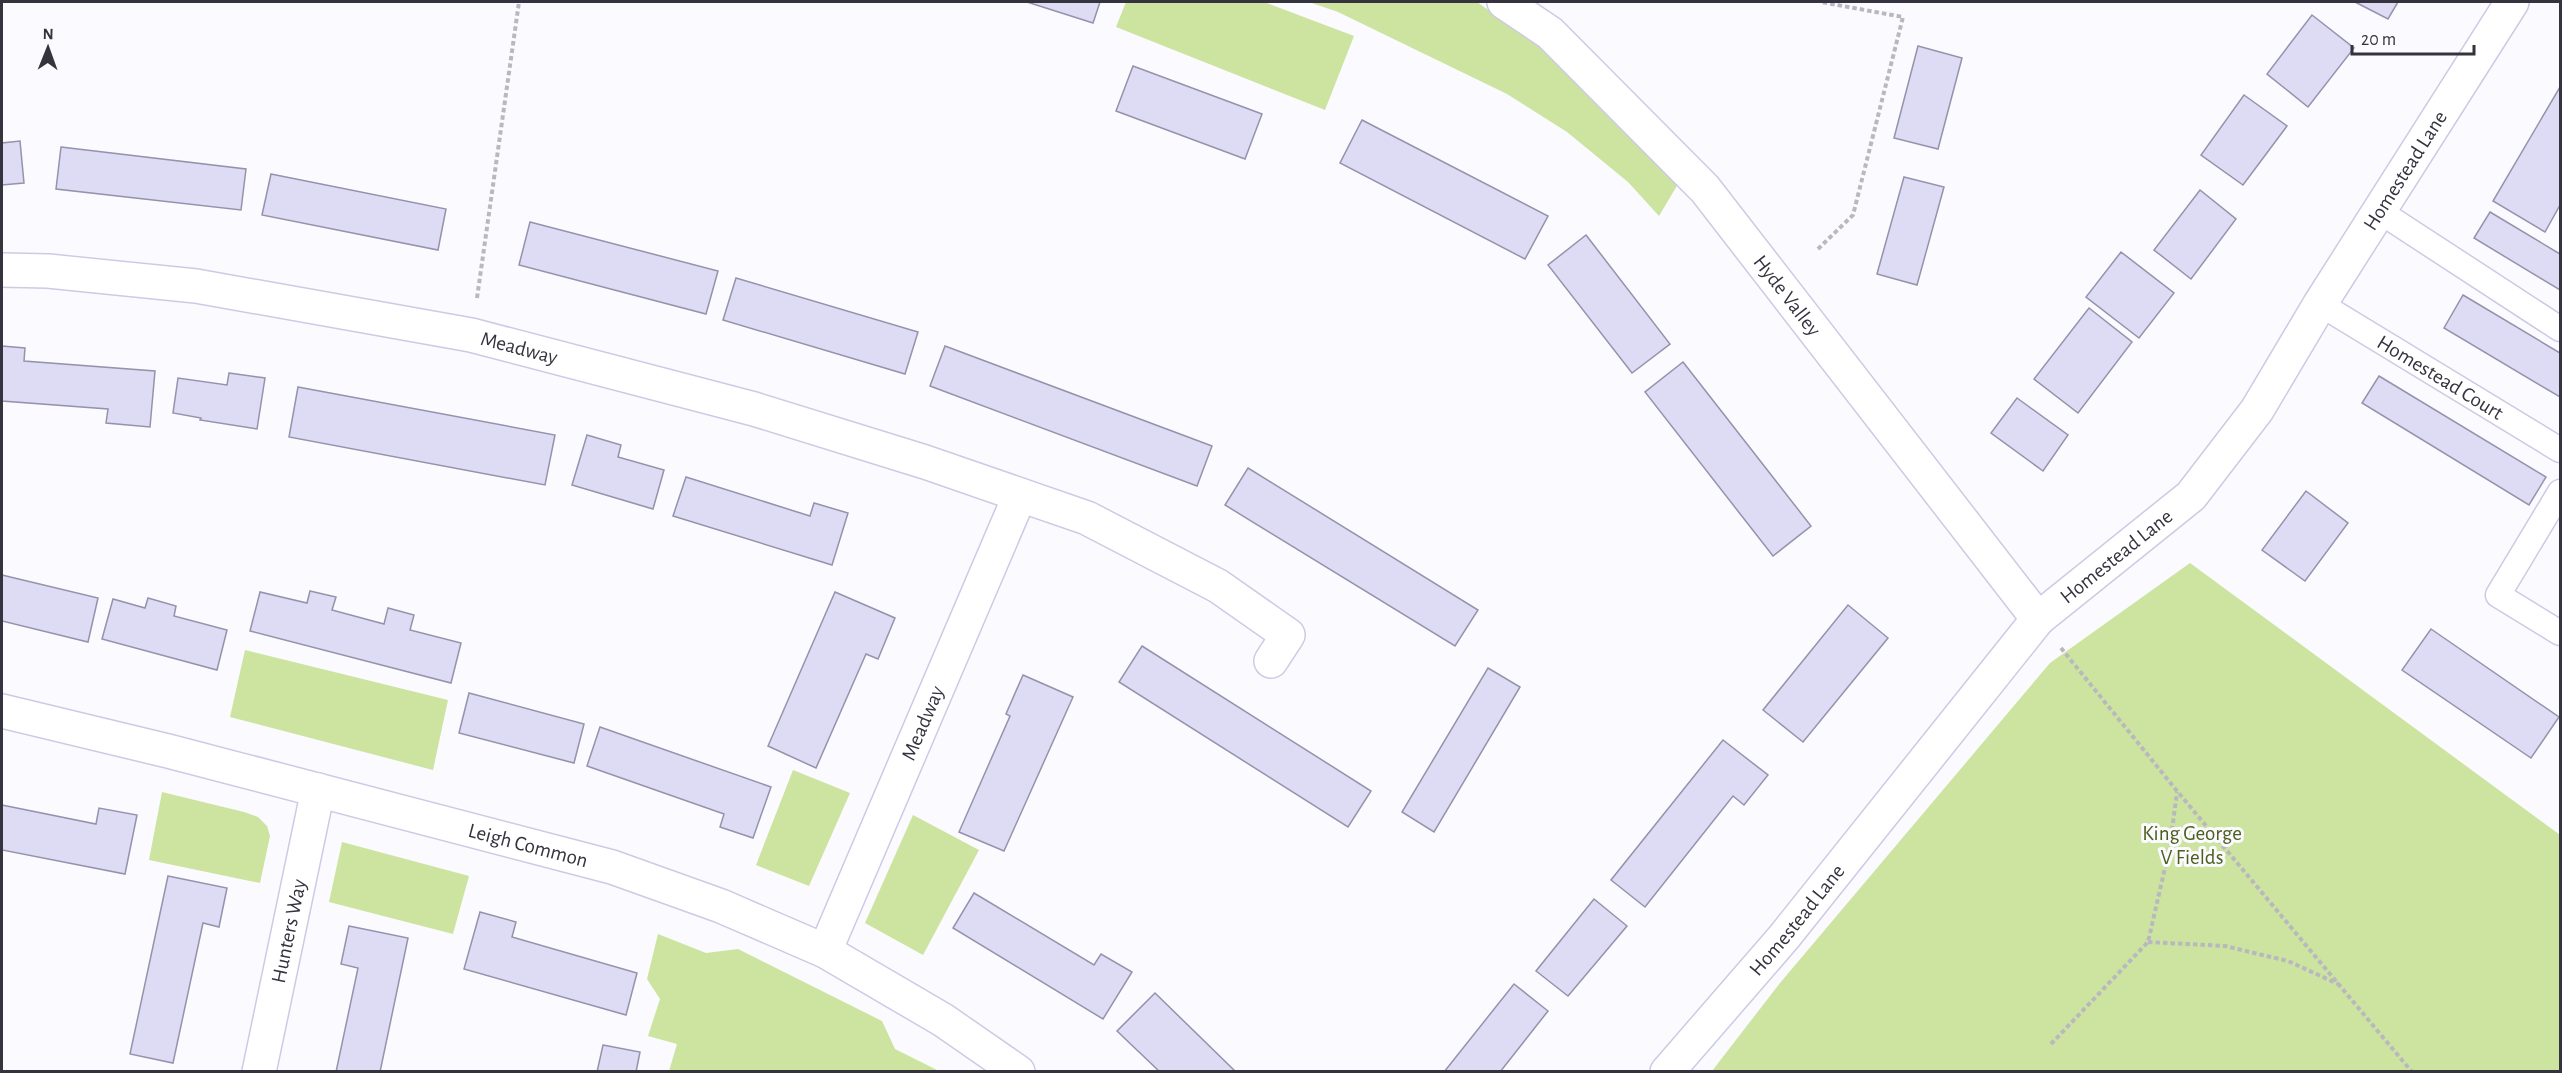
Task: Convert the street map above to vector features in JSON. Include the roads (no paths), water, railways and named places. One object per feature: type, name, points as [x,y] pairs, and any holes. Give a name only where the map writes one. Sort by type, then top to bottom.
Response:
[{"type":"street","name":"Hyde Valley","points":[[1504,2],[1550,33],[1705,189],[2038,619]]},
{"type":"street","name":"Homestead Lane","points":[[1667,1071],[1784,937],[2038,619],[2190,496],[2257,410],[2320,304],[2512,2]]},
{"type":"street","name":"Meadway","points":[[2,270],[48,271],[196,286],[471,335],[754,409],[925,462],[1087,518],[1218,586],[1288,635],[1271,661]]},
{"type":"street","name":"Meadway","points":[[825,951],[1020,495]]},
{"type":"street","name":"Leigh Common","points":[[2,711],[612,867],[721,906],[825,951],[943,1020],[1018,1071]]},
{"type":"street","name":"Hunters Way","points":[[259,1071],[318,790]]},
{"type":"lane","points":[[2379,211],[2560,329]]},
{"type":"lane","name":"Homestead Court","points":[[2320,304],[2560,450]]},
{"type":"lane","points":[[2560,492],[2498,595],[2560,633]]},
{"type":"park label","name":"King George V Fields","points":[[2192,845]]}]
